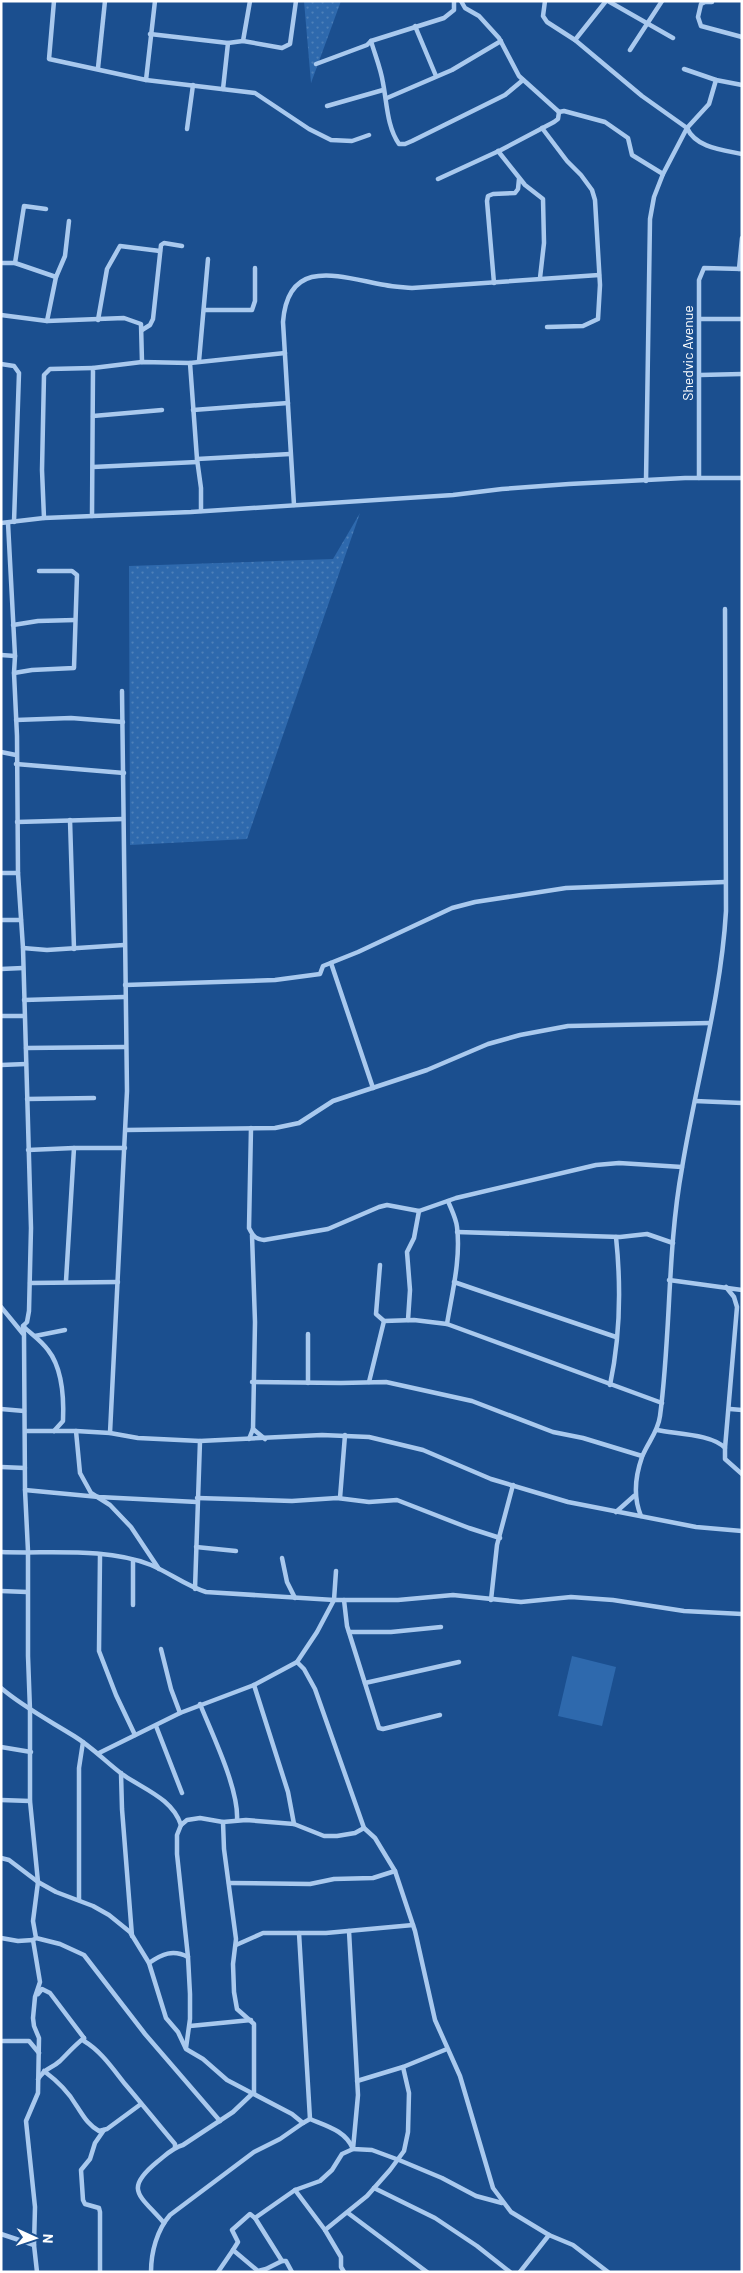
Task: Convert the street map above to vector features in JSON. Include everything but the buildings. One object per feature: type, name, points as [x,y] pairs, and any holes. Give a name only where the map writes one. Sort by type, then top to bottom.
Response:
[{"type":"street","points":[[54,1],[49,59],[98,68],[146,80],[255,93],[316,134],[331,140],[352,141],[369,135]]},
{"type":"street","points":[[98,68],[105,1]]},
{"type":"street","points":[[146,80],[155,1]]},
{"type":"street","points":[[243,41],[250,1]]},
{"type":"street","points":[[150,34],[228,43],[243,41],[282,48],[288,47],[296,1]]},
{"type":"street","points":[[316,64],[367,45],[371,41],[450,15],[454,10],[454,1]]},
{"type":"street","points":[[460,1],[465,8],[480,16],[501,41],[514,69],[523,80],[560,112],[564,111],[605,122],[628,138],[632,156],[663,174]]},
{"type":"street","points":[[544,1],[543,16],[547,22],[575,40],[642,96],[687,128],[690,135],[710,148],[741,153]]},
{"type":"street","points":[[575,40],[607,1],[673,38]]},
{"type":"street","points":[[630,50],[662,1]]},
{"type":"street","points":[[712,2],[701,4],[698,17],[701,26],[742,37]]},
{"type":"street","points":[[415,26],[436,76]]},
{"type":"street","points":[[371,41],[386,98],[389,120],[394,137],[399,144],[405,144],[505,95],[523,80]]},
{"type":"street","points":[[386,98],[469,60],[501,41]]},
{"type":"street","points":[[223,89],[228,43]]},
{"type":"street","points":[[684,69],[716,80],[742,84]]},
{"type":"street","points":[[646,481],[650,219],[654,197],[663,174],[687,128],[706,110],[716,80]]},
{"type":"street","points":[[187,129],[193,85]]},
{"type":"street","points":[[327,106],[384,90]]},
{"type":"street","points":[[438,179],[542,128],[558,119],[560,112]]},
{"type":"street","points":[[542,128],[592,190],[598,212],[598,319],[583,326],[547,327]]},
{"type":"street","points":[[498,151],[519,179],[543,199],[544,243],[540,278]]},
{"type":"street","points":[[494,283],[488,196],[516,193],[519,179]]},
{"type":"street","points":[[15,263],[24,206],[46,209]]},
{"type":"street","points":[[47,321],[56,277],[65,256],[69,221]]},
{"type":"street","points":[[741,269],[742,238]]},
{"type":"street","points":[[142,330],[150,325],[153,319],[161,245],[164,243],[182,246]]},
{"type":"street","points":[[98,320],[107,270],[120,246],[160,251]]},
{"type":"street","points":[[199,361],[208,259]]},
{"type":"street","points":[[1,263],[15,263],[56,277]]},
{"type":"street","name":"Shedvic Avenue","points":[[699,478],[699,280],[704,268],[723,267],[741,269]]},
{"type":"street","points":[[204,310],[252,310],[255,301],[256,268]]},
{"type":"street","points":[[294,505],[283,322],[284,306],[290,292],[306,278],[337,275],[386,286],[412,288],[599,275]]},
{"type":"street","points":[[1,315],[47,321],[124,318],[136,320],[141,324],[142,330],[142,362]]},
{"type":"street","points":[[700,319],[742,319]]},
{"type":"street","points":[[44,518],[42,470],[44,375],[50,369],[93,368],[142,362],[190,363],[285,353]]},
{"type":"street","points":[[190,363],[197,461],[201,488],[201,511]]},
{"type":"street","points":[[1,364],[14,366],[19,372],[14,522]]},
{"type":"street","points":[[92,516],[93,368]]},
{"type":"street","points":[[700,375],[742,374]]},
{"type":"street","points":[[193,410],[288,403]]},
{"type":"street","points":[[93,416],[162,410]]},
{"type":"street","points":[[93,467],[290,454]]},
{"type":"street","points":[[1,523],[44,518],[201,511],[454,495],[542,486],[699,478],[742,478]]},
{"type":"street","points":[[8,523],[12,625],[16,656],[14,673],[18,873],[23,948],[31,1228],[29,1311],[27,1322],[23,1326],[31,1752],[30,1801],[38,1882],[33,1921],[34,1939],[42,1989],[50,1993],[60,2004],[84,2038],[84,2041],[91,2045],[106,2061],[175,2144],[175,2147]]},
{"type":"street","points":[[14,673],[74,668],[77,575],[72,571],[39,572]]},
{"type":"street","points":[[641,1516],[634,1496],[642,1456],[657,1430],[662,1403],[673,1243],[682,1167],[723,955],[727,662],[725,609]]},
{"type":"street","points":[[12,625],[38,621],[75,620]]},
{"type":"street","points":[[1,655],[16,656]]},
{"type":"street","points":[[110,1433],[126,1130],[122,691]]},
{"type":"street","points":[[16,720],[71,718],[122,722]]},
{"type":"street","points":[[1,752],[16,755]]},
{"type":"street","points":[[16,764],[124,773]]},
{"type":"street","points":[[17,822],[123,819]]},
{"type":"street","points":[[70,820],[74,949]]},
{"type":"street","points":[[1,873],[18,873]]},
{"type":"street","points":[[125,985],[275,980],[320,974],[323,966],[358,952],[452,908],[475,902],[566,888],[725,882]]},
{"type":"street","points":[[1,920],[21,920]]},
{"type":"street","points":[[23,948],[74,949],[124,945]]},
{"type":"street","points":[[331,963],[373,1088]]},
{"type":"street","points":[[1,968],[23,968]]},
{"type":"street","points":[[24,1000],[124,996]]},
{"type":"street","points":[[1,1016],[24,1016]]},
{"type":"street","points":[[126,1130],[274,1128],[299,1122],[333,1102],[428,1070],[488,1044],[542,1030],[568,1026],[710,1024]]},
{"type":"street","points":[[26,1048],[125,1047]]},
{"type":"street","points":[[1,1065],[26,1064]]},
{"type":"street","points":[[27,1099],[94,1098]]},
{"type":"street","points":[[695,1101],[742,1103]]},
{"type":"street","points":[[248,1439],[253,1429],[254,1322],[252,1235],[249,1228],[251,1128]]},
{"type":"street","points":[[66,1281],[74,1148]]},
{"type":"street","points":[[28,1150],[125,1148]]},
{"type":"street","points":[[252,1235],[257,1239],[264,1240],[328,1229],[344,1221],[387,1206],[419,1211],[448,1201],[596,1165],[619,1163],[682,1167]]},
{"type":"street","points":[[447,1324],[454,1282],[457,1232],[457,1226],[448,1201]]},
{"type":"street","points":[[408,1320],[410,1290],[407,1252],[414,1238],[419,1211]]},
{"type":"street","points":[[457,1232],[616,1237],[647,1234],[673,1243]]},
{"type":"street","points":[[610,1385],[616,1337],[619,1281],[616,1237]]},
{"type":"street","points":[[380,1265],[376,1314],[384,1321],[408,1320],[447,1324],[662,1403]]},
{"type":"street","points":[[670,1280],[742,1290]]},
{"type":"street","points":[[30,1283],[66,1281],[118,1282]]},
{"type":"street","points":[[454,1282],[616,1337]]},
{"type":"street","points":[[726,1288],[734,1296],[737,1307],[725,1459],[742,1474]]},
{"type":"street","points":[[737,1307],[742,1301]]},
{"type":"street","points":[[1,1307],[24,1335]]},
{"type":"street","points":[[368,1382],[384,1321]]},
{"type":"street","points":[[23,1326],[49,1351],[57,1364],[61,1383],[63,1421],[54,1431]]},
{"type":"street","points":[[33,1336],[65,1330]]},
{"type":"street","points":[[308,1334],[308,1383]]},
{"type":"street","points":[[252,1382],[386,1382],[455,1397],[553,1432],[582,1438],[642,1456]]},
{"type":"street","points":[[1,1409],[24,1411]]},
{"type":"street","points":[[730,1409],[742,1410]]},
{"type":"street","points":[[253,1429],[265,1439]]},
{"type":"street","points":[[657,1430],[710,1439],[725,1448]]},
{"type":"street","points":[[26,1431],[76,1431],[110,1433],[138,1438],[200,1441],[345,1435],[370,1437],[410,1446],[491,1479],[560,1499],[616,1512],[696,1526],[742,1531]]},
{"type":"street","points":[[76,1431],[80,1473],[90,1493],[99,1497],[131,1527],[160,1570]]},
{"type":"street","points":[[340,1498],[345,1435]]},
{"type":"street","points":[[195,1589],[200,1441]]},
{"type":"street","points":[[1,1467],[25,1468]]},
{"type":"street","points":[[492,1600],[496,1552],[513,1485]]},
{"type":"street","points":[[25,1490],[99,1497],[197,1500],[292,1501],[340,1498],[369,1502],[397,1500],[500,1538]]},
{"type":"street","points":[[616,1512],[634,1496]]},
{"type":"street","points":[[196,1547],[236,1551]]},
{"type":"street","points":[[1,1552],[28,1551],[100,1555],[133,1560],[151,1566],[195,1589],[206,1592],[334,1600],[398,1600],[453,1595],[492,1600],[537,1601],[571,1597],[613,1600],[684,1611],[742,1614]]},
{"type":"street","points":[[100,1555],[99,1651],[116,1695],[135,1735]]},
{"type":"street","points":[[151,1556],[151,1566]]},
{"type":"street","points":[[282,1558],[287,1582],[295,1598]]},
{"type":"street","points":[[133,1560],[133,1605]]},
{"type":"street","points":[[99,1754],[180,1713],[254,1684],[297,1662],[317,1632],[334,1600],[336,1571]]},
{"type":"street","points":[[1,1591],[27,1592]]},
{"type":"street","points":[[344,1600],[349,1632],[379,1728],[383,1729],[440,1715]]},
{"type":"street","points":[[349,1632],[391,1632],[441,1627]]},
{"type":"street","points":[[161,1649],[171,1689],[180,1713]]},
{"type":"street","points":[[297,1662],[304,1669],[315,1689],[364,1828],[375,1838],[395,1871],[413,1925],[435,2020],[460,2076],[493,2188],[510,2212],[524,2222],[549,2235],[573,2244],[608,2272]]},
{"type":"street","points":[[365,1683],[459,1662]]},
{"type":"street","points":[[254,1684],[288,1792],[294,1824]]},
{"type":"street","points":[[1,1688],[30,1710],[82,1742],[122,1773],[175,1809],[181,1825]]},
{"type":"street","points":[[200,1704],[232,1790],[237,1809],[237,1820]]},
{"type":"street","points":[[156,1726],[182,1793]]},
{"type":"street","points":[[79,1900],[79,1768],[82,1742]]},
{"type":"street","points":[[1,1747],[31,1752]]},
{"type":"street","points":[[122,1773],[122,1810],[132,1936]]},
{"type":"street","points":[[1,1800],[30,1801]]},
{"type":"street","points":[[186,2049],[190,2026],[188,1957],[177,1854],[177,1835],[181,1825],[187,1820],[200,1818],[223,1822],[237,1820],[294,1824],[324,1836],[355,1833],[364,1828]]},
{"type":"street","points":[[164,2223],[140,2195],[138,2182],[141,2175],[175,2147],[183,2146],[220,2121],[254,2093],[255,2031],[251,2020],[242,2015],[237,2009],[233,1964],[236,1945],[224,1849],[223,1822]]},
{"type":"street","points":[[1,1858],[8,1860],[38,1882],[56,1892],[79,1900],[109,1915],[132,1936],[149,1964],[162,2009],[186,2049],[203,2059],[227,2080],[292,2114],[303,2123]]},
{"type":"street","points":[[229,1883],[310,1884],[334,1879],[374,1878],[395,1871]]},
{"type":"street","points":[[236,1945],[263,1933],[349,1931],[413,1925]]},
{"type":"street","points":[[349,1931],[358,2112],[353,2149]]},
{"type":"street","points":[[299,1933],[310,2119]]},
{"type":"street","points":[[1,1938],[18,1941],[34,1939],[60,1944],[84,1955],[145,2034],[220,2121]]},
{"type":"street","points":[[149,1964],[160,1955],[179,1952],[188,1957]]},
{"type":"street","points":[[37,2272],[34,2245],[35,2207],[26,2121],[38,2093],[39,2038],[33,2018],[35,1997],[40,1982]]},
{"type":"street","points":[[35,1997],[42,1989]]},
{"type":"street","points":[[190,2026],[251,2020]]},
{"type":"street","points":[[37,2080],[44,2071],[60,2061],[84,2038]]},
{"type":"street","points":[[1,2041],[29,2041],[39,2053]]},
{"type":"street","points":[[357,2081],[403,2067],[447,2049]]},
{"type":"street","points":[[325,2230],[348,2213],[374,2188],[399,2160],[404,2151],[408,2132],[409,2093],[403,2067]]},
{"type":"street","points":[[44,2071],[58,2082],[92,2128],[99,2131],[104,2130]]},
{"type":"street","points":[[100,2272],[100,2212],[99,2208],[85,2204],[83,2200],[81,2170],[90,2159],[95,2143],[104,2130],[141,2104]]},
{"type":"street","points":[[151,2272],[153,2252],[164,2223],[170,2215],[254,2152],[280,2139],[310,2119]]},
{"type":"street","points":[[310,2119],[340,2132],[349,2139],[353,2149]]},
{"type":"street","points":[[255,2218],[294,2190],[320,2181],[332,2170],[342,2154],[353,2149],[372,2150],[442,2178],[476,2196],[502,2203]]},
{"type":"street","points":[[374,2188],[434,2218],[477,2246],[510,2272]]},
{"type":"street","points":[[294,2190],[325,2230],[341,2257],[341,2267],[344,2272]]},
{"type":"street","points":[[348,2213],[427,2272]]},
{"type":"street","points":[[218,2272],[238,2241],[232,2230],[250,2214],[255,2218],[282,2261],[286,2261],[292,2272]]},
{"type":"street","points":[[1,2234],[34,2245]]},
{"type":"street","points":[[520,2272],[549,2235]]},
{"type":"street","points":[[232,2250],[258,2270],[266,2269],[282,2261]]},
{"type":"shaded area","points":[[304,1],[341,1],[311,83]]},
{"type":"shaded area","points":[[360,513],[247,839],[130,845],[129,566],[333,559]]},
{"type":"shaded area","points":[[572,1656],[616,1667],[602,1726],[558,1716]]}]
